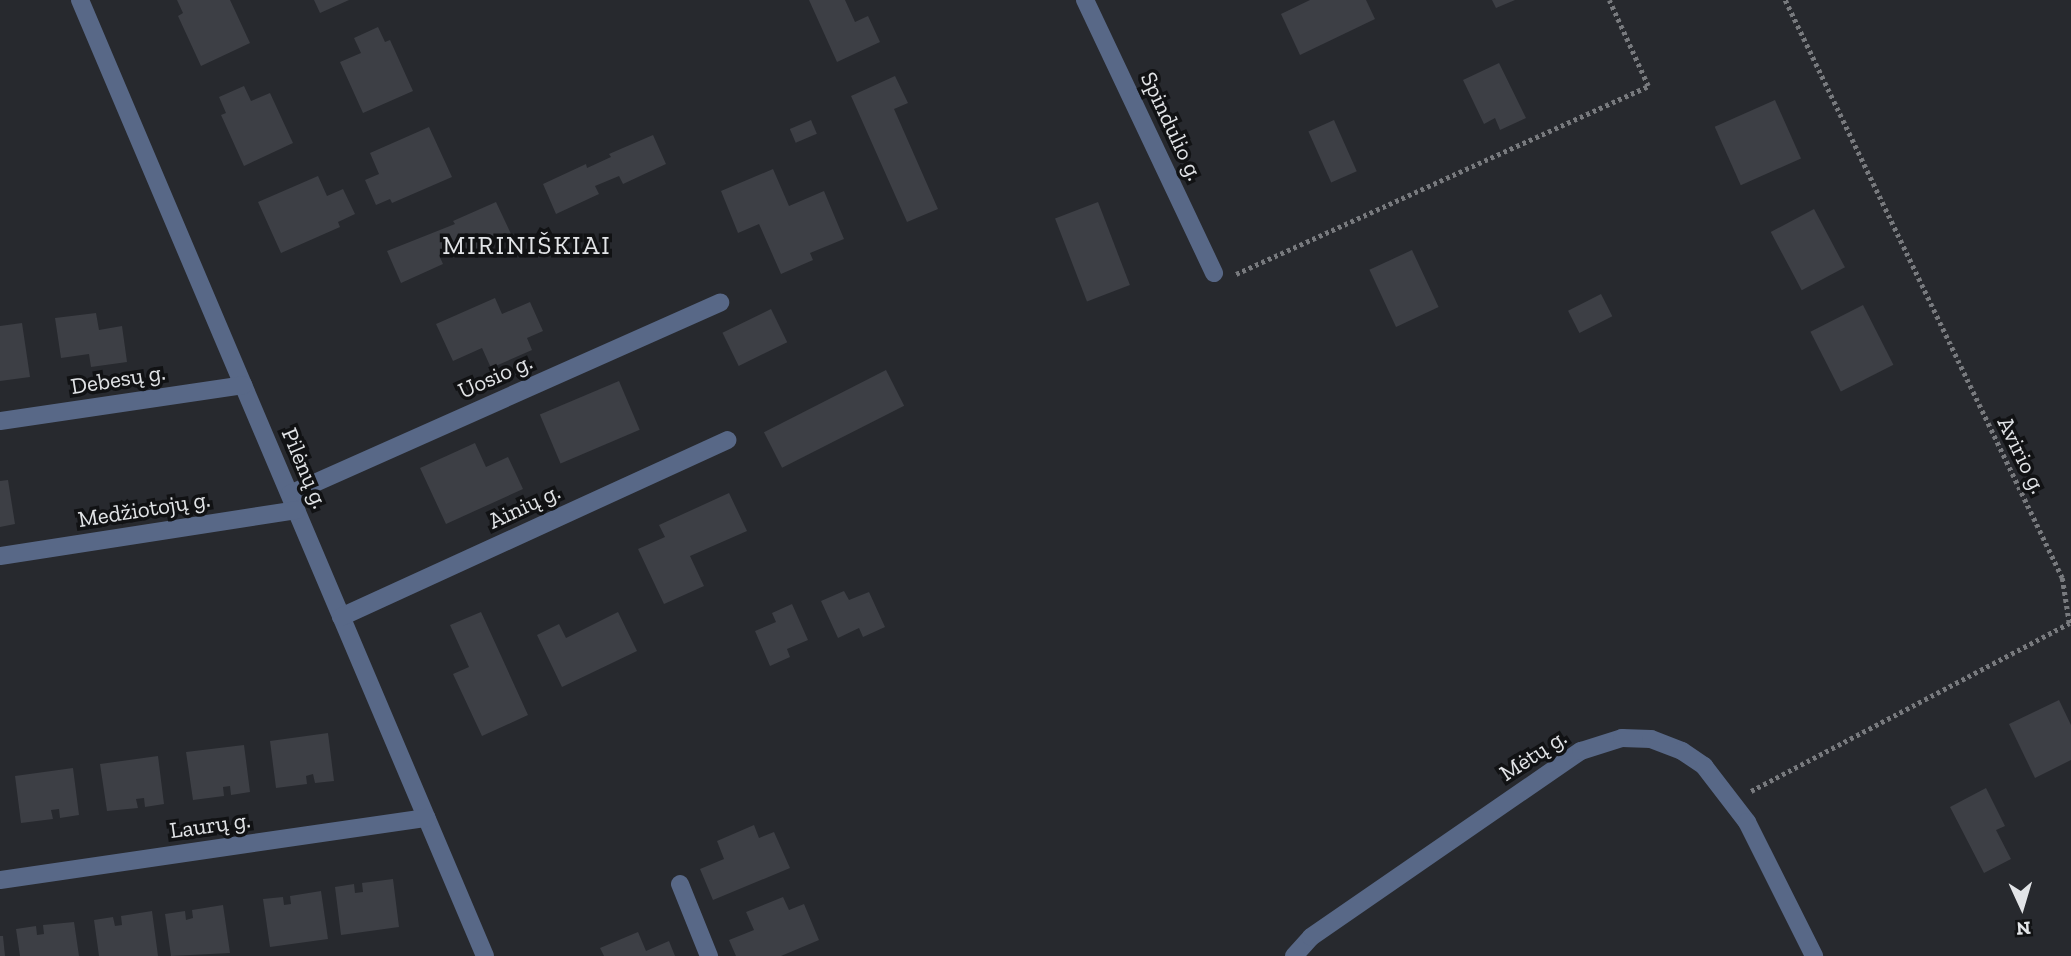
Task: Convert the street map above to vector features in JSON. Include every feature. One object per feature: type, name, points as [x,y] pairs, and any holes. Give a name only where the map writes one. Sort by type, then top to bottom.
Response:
[{"type":"street","name":"Pilėnų g.","points":[[80,0],[485,956]]},
{"type":"street","name":"Spindulio g.","points":[[1085,0],[1214,272]]},
{"type":"street","name":"Uosio g.","points":[[293,502],[720,303]]},
{"type":"street","name":"Debesų g.","points":[[0,421],[243,385]]},
{"type":"street","name":"Ainių g.","points":[[341,617],[727,440]]},
{"type":"street","name":"Medžiotojų g.","points":[[0,556],[293,502]]},
{"type":"street","name":"Mėtų g.","points":[[1294,956],[1311,937],[1581,751],[1622,738],[1651,739],[1682,751],[1704,766],[1746,822],[1814,956]]},
{"type":"street","name":"Laurų g.","points":[[0,880],[427,818]]},
{"type":"street","points":[[680,884],[709,956]]},
{"type":"path","points":[[1214,272],[1238,275],[1648,86],[1609,0]]},
{"type":"path","name":"Avirio g.","points":[[1731,802],[2069,623],[2062,579],[1785,0]]},
{"type":"building","points":[[177,0],[230,0],[250,43],[201,66],[178,16],[183,13]]},
{"type":"building","points":[[314,0],[349,0],[320,13]]},
{"type":"building","points":[[809,0],[845,0],[855,22],[868,16],[880,42],[837,62]]},
{"type":"building","points":[[1310,0],[1366,0],[1375,19],[1300,55],[1281,14]]},
{"type":"building","points":[[1492,0],[1515,0],[1496,8]]},
{"type":"building","points":[[378,27],[385,42],[390,40],[413,91],[363,113],[340,62],[361,53],[354,38]]},
{"type":"building","points":[[1499,63],[1526,118],[1500,130],[1495,118],[1484,124],[1463,80]]},
{"type":"building","points":[[895,76],[908,103],[894,109],[938,209],[907,222],[851,96]]},
{"type":"building","points":[[244,86],[251,101],[270,93],[293,143],[244,166],[221,115],[226,113],[219,97]]},
{"type":"building","points":[[1775,100],[1801,158],[1741,185],[1715,127]]},
{"type":"building","points":[[811,120],[817,134],[796,143],[790,129]]},
{"type":"building","points":[[1334,120],[1357,171],[1331,183],[1308,131]]},
{"type":"building","points":[[429,127],[452,177],[392,203],[390,199],[376,205],[365,180],[379,174],[370,153]]},
{"type":"building","points":[[653,135],[666,164],[623,184],[619,176],[595,186],[599,194],[556,214],[543,184],[586,164],[587,168],[611,157],[609,154]]},
{"type":"building","points":[[773,169],[789,206],[824,191],[844,239],[810,253],[813,260],[781,274],[759,224],[738,233],[721,191]]},
{"type":"building","points":[[318,176],[327,196],[343,189],[355,214],[338,222],[340,227],[281,253],[258,202]]},
{"type":"building","points":[[496,202],[511,234],[468,253],[463,243],[439,255],[443,264],[401,283],[387,251],[455,224],[453,221]]},
{"type":"building","points":[[1098,202],[1130,285],[1087,302],[1055,218]]},
{"type":"building","points":[[1814,209],[1845,267],[1802,290],[1771,232]]},
{"type":"building","points":[[1412,250],[1439,307],[1396,327],[1369,270]]},
{"type":"building","points":[[1601,294],[1612,316],[1579,333],[1568,311]]},
{"type":"building","points":[[495,298],[502,314],[530,302],[543,331],[527,338],[532,350],[491,368],[482,348],[453,361],[436,324]]},
{"type":"building","points":[[1863,305],[1893,365],[1841,391],[1810,332]]},
{"type":"building","points":[[771,309],[787,342],[739,366],[722,333]]},
{"type":"building","points":[[96,313],[99,330],[122,326],[127,362],[91,367],[89,354],[61,358],[55,318]]},
{"type":"building","points":[[22,323],[30,377],[0,381],[0,326]]},
{"type":"building","points":[[886,370],[904,406],[782,468],[764,432]]},
{"type":"building","points":[[619,381],[640,430],[561,463],[540,415]]},
{"type":"building","points":[[475,443],[486,467],[508,457],[523,489],[446,524],[420,468]]},
{"type":"building","points":[[8,480],[15,524],[0,527],[0,481]]},
{"type":"building","points":[[729,493],[747,531],[690,556],[704,586],[664,604],[638,549],[665,537],[659,525]]},
{"type":"building","points":[[844,591],[849,600],[869,592],[885,627],[863,637],[859,628],[838,638],[821,601]]},
{"type":"building","points":[[792,604],[808,640],[787,649],[790,657],[770,666],[755,631],[776,622],[772,613]]},
{"type":"building","points":[[481,612],[528,715],[482,736],[453,674],[469,667],[450,625]]},
{"type":"building","points":[[618,612],[637,651],[562,687],[537,635],[559,624],[566,638]]},
{"type":"building","points":[[2059,700],[2071,725],[2071,760],[2035,778],[2009,724]]},
{"type":"building","points":[[328,733],[334,781],[315,783],[313,774],[306,776],[307,784],[276,788],[270,741]]},
{"type":"building","points":[[244,745],[250,792],[231,795],[230,786],[223,787],[224,796],[193,800],[186,752]]},
{"type":"building","points":[[158,756],[164,804],[145,807],[144,798],[136,799],[138,808],[107,811],[100,764]]},
{"type":"building","points":[[73,768],[79,815],[60,818],[59,809],[51,810],[53,819],[21,823],[15,776]]},
{"type":"building","points":[[1986,788],[2005,826],[1996,830],[2011,859],[1984,873],[1950,807]]},
{"type":"building","points":[[754,825],[759,838],[774,832],[790,868],[713,900],[700,869],[724,859],[717,841]]},
{"type":"building","points":[[393,879],[399,927],[341,935],[335,887],[354,884],[355,893],[363,892],[362,883]]},
{"type":"building","points":[[321,891],[328,939],[270,947],[263,899],[283,897],[284,905],[291,904],[290,896]]},
{"type":"building","points":[[783,897],[789,910],[804,904],[819,940],[781,956],[736,956],[729,940],[754,930],[746,912]]},
{"type":"building","points":[[223,905],[230,953],[171,956],[165,914],[185,911],[186,920],[193,918],[192,910]]},
{"type":"building","points":[[152,911],[158,956],[99,956],[94,920],[113,917],[115,926],[122,925],[121,916]]},
{"type":"building","points":[[74,922],[79,956],[20,956],[16,929],[36,926],[37,935],[44,934],[43,925]]},
{"type":"building","points":[[638,932],[646,951],[669,941],[675,956],[604,956],[600,948]]},
{"type":"building","points":[[0,936],[3,936],[5,956],[0,956]]},
{"type":"district","name":"MIRINIŠKIAI","points":[[527,246]]}]
